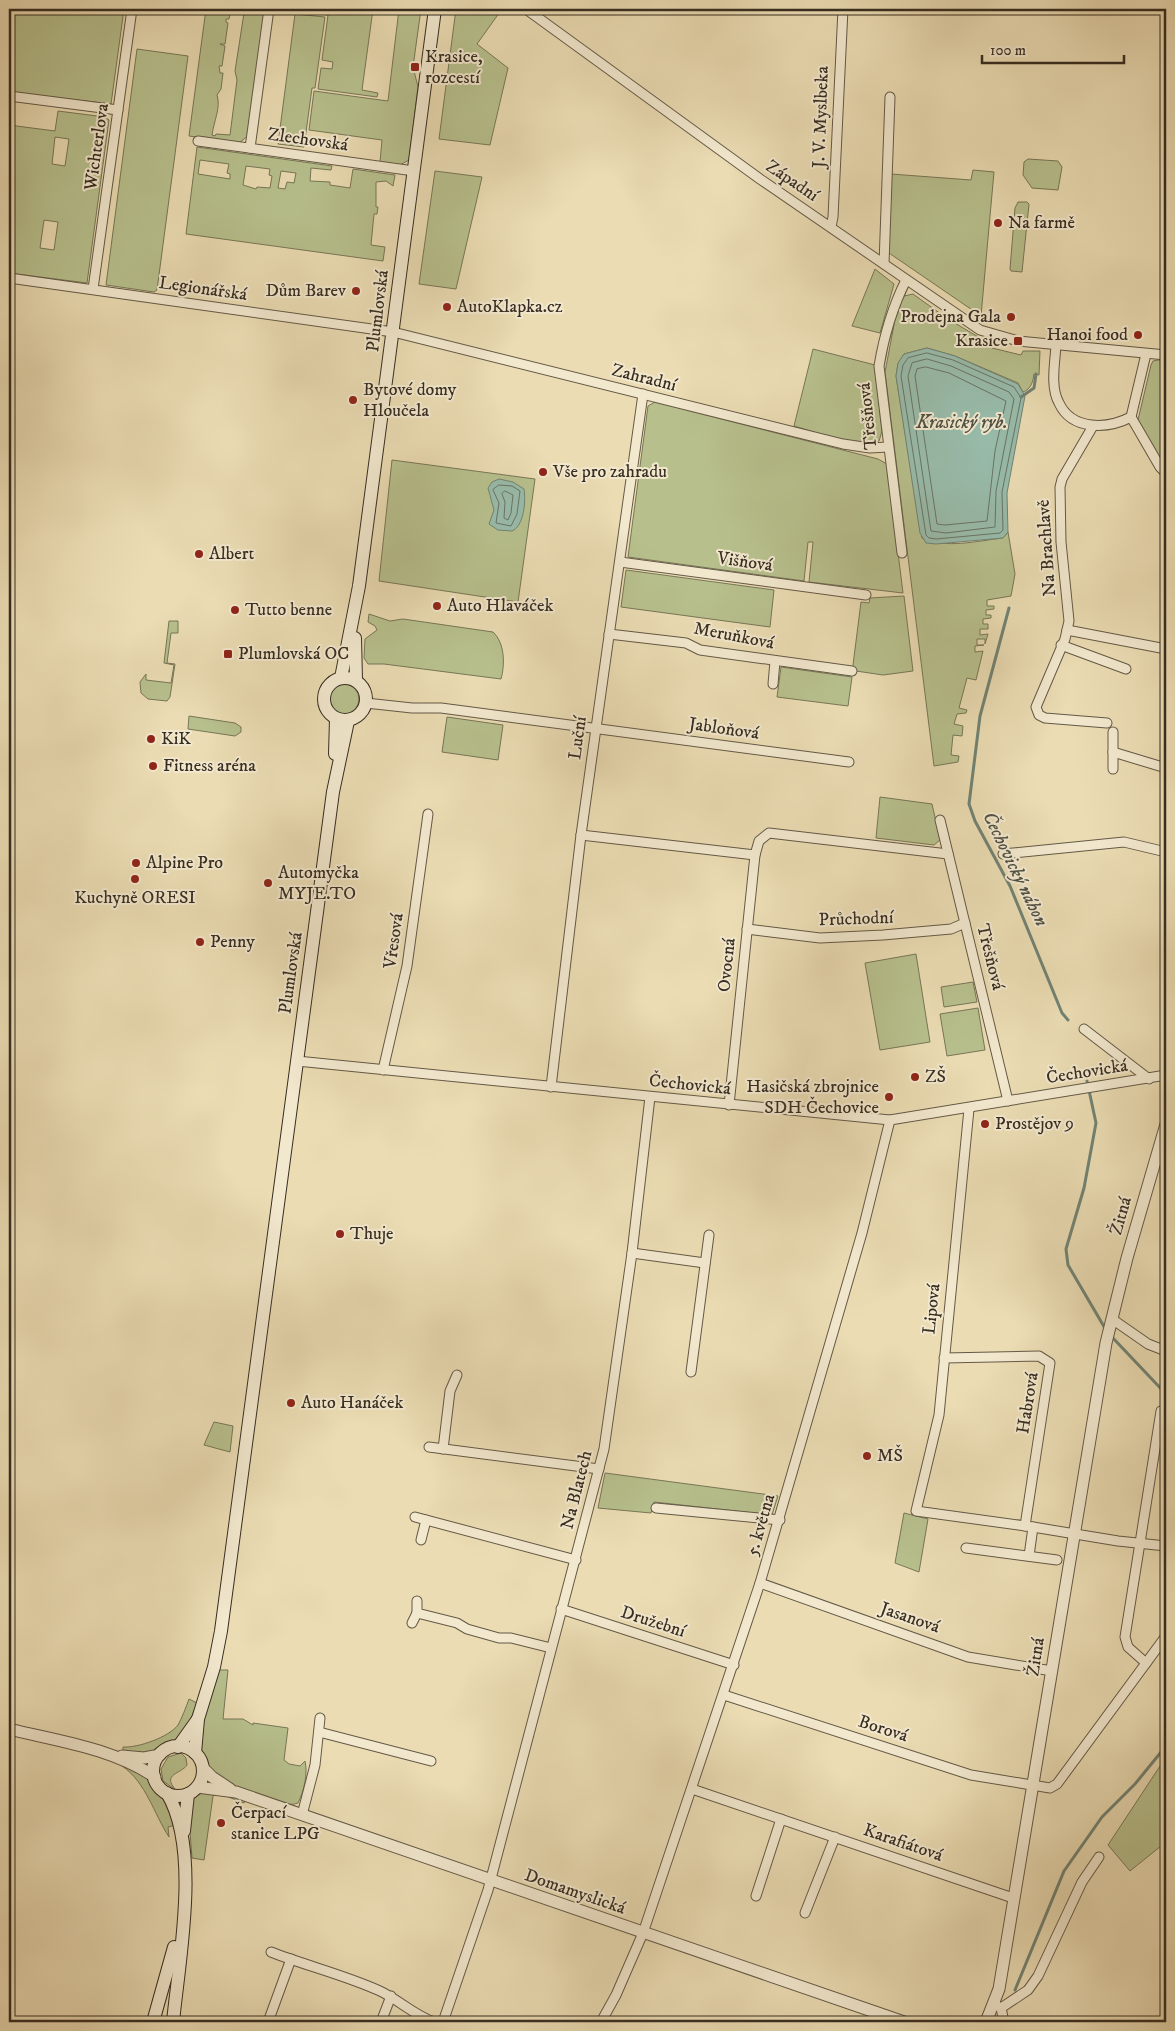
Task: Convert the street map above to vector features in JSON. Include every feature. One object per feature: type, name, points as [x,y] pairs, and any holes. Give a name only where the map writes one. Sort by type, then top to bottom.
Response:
[{"type":"main road","name":"Plumlovská","points":[[341,678],[354,617],[435,9]]},
{"type":"main road","name":"Plumlovská","points":[[354,617],[356,680],[365,690],[366,704]]},
{"type":"main road","points":[[356,680],[341,678],[329,685],[324,698],[326,709],[342,720],[360,715],[366,704]]},
{"type":"main road","name":"Plumlovská","points":[[198,1719],[214,1667],[222,1630],[342,720]]},
{"type":"main road","points":[[178,1747],[198,1719]]},
{"type":"main road","points":[[195,1753],[198,1719]]},
{"type":"main road","points":[[173,2022],[187,1879],[183,1843],[176,1809],[167,1793],[159,1786],[154,1777],[155,1765],[160,1755],[168,1749],[178,1747],[187,1748],[195,1753],[203,1768],[202,1778],[193,1790],[183,1843]]},
{"type":"main road","points":[[167,1793],[178,1796],[193,1790]]},
{"type":"main road","points":[[153,2022],[182,1923]]},
{"type":"street","name":"Wichterlova","points":[[93,289],[132,9]]},
{"type":"street","points":[[250,148],[268,9]]},
{"type":"street","name":"Západní","points":[[526,9],[760,179],[980,330],[1018,341],[1166,355]]},
{"type":"street","name":"J. V. Myslbeka","points":[[831,227],[843,9]]},
{"type":"street","points":[[9,96],[118,110]]},
{"type":"street","points":[[884,264],[890,97]]},
{"type":"street","name":"Zlechovská","points":[[198,141],[414,171]]},
{"type":"street","name":"Legionářská","points":[[9,278],[393,332]]},
{"type":"street","name":"Třešňová","points":[[902,553],[879,366],[894,302],[906,280]]},
{"type":"street","name":"Zahradní","points":[[393,332],[843,444],[870,448],[888,448]]},
{"type":"street","points":[[1056,345],[1054,370],[1058,402],[1070,416],[1093,426],[1112,425],[1131,417]]},
{"type":"street","points":[[1146,354],[1131,417],[1160,467],[1166,473]]},
{"type":"street","name":"Luční","points":[[551,1087],[581,834],[643,394]]},
{"type":"street","name":"Na Brachlavě","points":[[1093,426],[1062,479],[1060,487],[1061,542],[1069,621],[1068,630],[1036,704],[1037,713],[1045,718],[1107,723]]},
{"type":"street","name":"Višňová","points":[[620,562],[866,595]]},
{"type":"street","points":[[1068,630],[1166,649]]},
{"type":"street","name":"Meruňková","points":[[609,634],[686,643],[700,650],[852,671]]},
{"type":"street","points":[[1061,645],[1126,670]]},
{"type":"street","points":[[772,684],[775,661]]},
{"type":"street","points":[[366,704],[437,708],[596,727]]},
{"type":"street","name":"Jabloňová","points":[[596,727],[849,762]]},
{"type":"street","points":[[1113,732],[1113,769]]},
{"type":"street","points":[[1113,752],[1166,768]]},
{"type":"street","name":"Vřesová","points":[[383,1070],[407,966],[428,814]]},
{"type":"street","name":"Třešňová","points":[[940,820],[1008,1101]]},
{"type":"street","name":"Ovocná","points":[[729,1105],[755,855],[759,841],[769,833],[948,854]]},
{"type":"street","points":[[581,834],[755,855]]},
{"type":"street","points":[[1003,854],[1124,842],[1166,852]]},
{"type":"street","name":"Průchodní","points":[[747,930],[815,938],[836,938],[951,929],[965,923]]},
{"type":"street","points":[[1084,1029],[1149,1079]]},
{"type":"street","name":"Čechovická","points":[[297,1061],[890,1120],[969,1109],[1166,1075]]},
{"type":"street","name":"Na Blatech","points":[[443,2022],[490,1881],[600,1469],[632,1253],[650,1097]]},
{"type":"street","name":"Lipová","points":[[969,1109],[939,1415],[916,1511],[1029,1526]]},
{"type":"street","name":"5. května","points":[[601,2022],[616,1995],[643,1933],[734,1666],[780,1520],[862,1233],[890,1120]]},
{"type":"street","name":"Žitná","points":[[986,2022],[997,2005],[1013,1898],[1107,1339],[1126,1258],[1166,1124]]},
{"type":"street","points":[[691,1372],[709,1235]]},
{"type":"street","points":[[632,1253],[705,1263]]},
{"type":"street","points":[[1111,1322],[1148,1344],[1166,1351]]},
{"type":"street","name":"Habrová","points":[[944,1358],[1039,1356],[1050,1363],[1029,1526]]},
{"type":"street","points":[[443,1448],[450,1391],[457,1375]]},
{"type":"street","points":[[1146,1663],[1128,1647],[1125,1637],[1161,1411]]},
{"type":"street","points":[[429,1447],[600,1469]]},
{"type":"street","points":[[656,1508],[780,1520]]},
{"type":"street","points":[[415,1517],[576,1560]]},
{"type":"street","points":[[421,1540],[426,1520]]},
{"type":"street","points":[[1028,1556],[1029,1526],[1140,1544],[1166,1546]]},
{"type":"street","points":[[966,1548],[1057,1560]]},
{"type":"street","name":"Jasanová","points":[[760,1583],[968,1657],[1052,1671]]},
{"type":"street","points":[[412,1623],[417,1613],[417,1601]]},
{"type":"street","name":"Družební","points":[[562,1609],[734,1666]]},
{"type":"street","points":[[417,1613],[457,1623],[467,1629],[499,1638],[511,1638],[551,1648]]},
{"type":"street","points":[[1033,1786],[1050,1788],[1057,1784],[1166,1636]]},
{"type":"street","name":"Borová","points":[[724,1695],[971,1775],[1033,1786]]},
{"type":"street","points":[[302,1815],[312,1779],[320,1718]]},
{"type":"street","points":[[9,1729],[113,1755],[144,1758],[160,1755]]},
{"type":"street","points":[[319,1732],[431,1761]]},
{"type":"street","points":[[113,1755],[142,1768],[154,1777]]},
{"type":"street","name":"Domamyslická","points":[[203,1768],[212,1777],[236,1792],[904,2022]]},
{"type":"street","name":"Karafiátová","points":[[692,1789],[1013,1898]]},
{"type":"street","name":"Domamyslická","points":[[193,1790],[236,1792]]},
{"type":"street","points":[[756,1896],[781,1819]]},
{"type":"street","points":[[804,1913],[835,1837]]},
{"type":"street","points":[[997,2005],[1028,1990],[1038,1976],[1082,1882],[1099,1857]]},
{"type":"street","points":[[271,1952],[391,1996],[422,2018],[434,2022]]},
{"type":"street","points":[[268,2022],[291,1960]]},
{"type":"street","points":[[381,2022],[391,1996]]},
{"type":"street","name":"Žitná","points":[[997,2005],[1004,2022]]},
{"type":"green space","points":[[9,9],[124,9],[111,104],[9,92]]},
{"type":"green space","points":[[206,9],[231,9],[229,19],[226,19],[228,23],[225,44],[220,44],[225,46],[222,66],[219,66],[220,73],[223,73],[221,89],[217,95],[218,109],[212,135],[215,136],[216,134],[230,135],[237,80],[235,71],[244,13],[246,9],[267,9],[249,135],[239,143],[189,136]]},
{"type":"green space","points":[[280,9],[373,9],[362,90],[378,93],[377,97],[318,89],[321,68],[332,69],[333,62],[322,60],[328,15]]},
{"type":"green space","points":[[399,9],[421,9],[413,67],[418,87],[409,160],[400,165],[380,162],[382,140],[309,130],[314,91],[388,101]]},
{"type":"green space","points":[[456,9],[502,9],[477,44],[508,68],[490,145],[439,139]]},
{"type":"green space","points":[[295,14],[325,17],[315,88],[312,88],[304,147],[278,144]]},
{"type":"green space","points":[[137,49],[188,56],[157,290],[154,292],[106,285]]},
{"type":"green space","points":[[58,111],[105,117],[109,120],[87,283],[9,273],[9,125],[55,131]],"holes":[[[55,137],[69,139],[65,166],[52,164]],[[44,220],[58,222],[54,250],[40,248]]]},
{"type":"green space","points":[[197,147],[332,166],[331,170],[311,168],[310,181],[330,182],[330,185],[350,188],[353,169],[395,175],[393,186],[386,181],[376,182],[376,207],[378,207],[377,214],[374,214],[371,245],[385,247],[383,261],[186,234]],"holes":[[[200,160],[229,164],[227,173],[230,174],[230,179],[198,174]],[[246,166],[270,169],[269,175],[272,176],[270,188],[257,187],[256,189],[243,185]],[[281,171],[296,173],[294,183],[287,182],[285,189],[278,188]]]},
{"type":"green space","points":[[1028,159],[1058,161],[1062,167],[1058,190],[1032,188],[1023,175],[1024,162]]},
{"type":"green space","points":[[973,170],[994,172],[981,316],[889,253],[887,224],[891,174],[971,180]]},
{"type":"green space","points":[[435,171],[482,177],[456,289],[419,284]]},
{"type":"green space","points":[[1018,202],[1027,202],[1029,204],[1022,272],[1011,271],[1010,269],[1015,208]]},
{"type":"green space","points":[[875,269],[894,284],[880,333],[852,326]]},
{"type":"green space","points":[[913,294],[948,319],[992,345],[992,348],[1021,355],[1023,351],[1040,351],[1039,375],[1034,374],[1031,385],[1023,392],[1018,383],[955,356],[927,348],[904,354],[898,364],[896,376],[922,538],[951,544],[1003,538],[1008,532],[1015,574],[1011,596],[987,600],[987,606],[994,606],[994,609],[986,610],[986,615],[991,615],[991,618],[983,619],[983,624],[988,624],[988,629],[980,629],[980,635],[988,634],[985,644],[985,639],[977,639],[977,645],[984,645],[975,646],[975,652],[983,651],[976,680],[967,678],[959,708],[967,710],[966,713],[957,714],[954,724],[963,726],[962,736],[953,735],[951,755],[959,756],[958,762],[934,766],[885,372],[898,304],[904,296]]},
{"type":"green space","points":[[813,349],[875,365],[882,431],[879,441],[860,443],[794,426]]},
{"type":"green space","points":[[1153,361],[1166,361],[1166,468],[1160,462],[1138,420],[1151,365]]},
{"type":"green space","points":[[655,402],[878,459],[887,464],[903,593],[809,582],[813,542],[808,542],[804,581],[628,557],[648,406]]},
{"type":"green space","points":[[392,460],[535,479],[518,602],[379,581]]},
{"type":"green space","points":[[626,570],[774,590],[770,627],[621,607]]},
{"type":"green space","points":[[904,596],[913,671],[883,675],[856,671],[853,665],[861,602],[869,603],[870,598]]},
{"type":"green space","points":[[369,614],[390,621],[403,619],[493,632],[502,648],[503,667],[501,679],[384,664],[368,664],[364,658],[365,639],[377,630],[375,626],[368,622]]},
{"type":"green space","points":[[169,621],[178,621],[178,633],[171,633],[167,663],[175,664],[170,697],[167,701],[148,699],[141,693],[140,682],[146,674],[146,680],[171,683],[174,665],[164,663]]},
{"type":"green space","points":[[781,667],[852,677],[848,706],[777,697]]},
{"type":"green space","points":[[344,684],[355,688],[359,699],[355,710],[344,714],[333,710],[329,699],[333,688]]},
{"type":"green space","points":[[189,716],[235,723],[241,727],[241,732],[235,736],[188,729]]},
{"type":"green space","points":[[447,717],[503,725],[498,760],[442,752]]},
{"type":"green space","points":[[880,797],[932,804],[940,840],[934,845],[876,838]]},
{"type":"green space","points":[[916,954],[930,1042],[880,1050],[865,963]]},
{"type":"green space","points":[[973,982],[977,1002],[944,1007],[941,987]]},
{"type":"green space","points":[[978,1008],[985,1050],[947,1056],[940,1014]]},
{"type":"green space","points":[[214,1422],[233,1426],[230,1452],[204,1445]]},
{"type":"green space","points":[[605,1473],[778,1496],[772,1515],[654,1502],[651,1513],[598,1508]]},
{"type":"green space","points":[[904,1513],[928,1519],[919,1572],[895,1563]]},
{"type":"green space","points":[[219,1670],[228,1670],[223,1719],[243,1719],[253,1725],[253,1723],[288,1728],[284,1760],[289,1764],[300,1766],[305,1761],[306,1766],[305,1782],[298,1803],[288,1804],[271,1800],[223,1781],[210,1770],[203,1758],[202,1730]]},
{"type":"green space","points":[[189,1699],[197,1703],[190,1721],[176,1742],[156,1753],[123,1752],[123,1747],[137,1746],[168,1734],[178,1725]]},
{"type":"green space","points":[[181,1753],[186,1758],[187,1765],[171,1777],[172,1785],[176,1790],[163,1781],[161,1769],[168,1757]]},
{"type":"green space","points":[[1166,1757],[1166,1842],[1130,1871],[1108,1845]]},
{"type":"green space","points":[[123,1762],[151,1779],[157,1790],[167,1799],[176,1825],[168,1827],[169,1837],[143,1789],[122,1766]]},
{"type":"green space","points":[[205,1791],[217,1794],[213,1796],[204,1860],[192,1858],[189,1819],[193,1798]]},
{"type":"green space","points":[[224,1795],[245,1800],[244,1803]]},
{"type":"water","name":"Krasický ryb.","points":[[927,348],[955,356],[1018,384],[1025,396],[1007,493],[1008,532],[1003,538],[936,544],[926,543],[920,533],[896,376],[898,363],[904,354]]},
{"type":"water","points":[[499,479],[513,482],[524,489],[525,500],[522,519],[512,531],[498,530],[489,524],[494,510],[488,488],[492,482]]},
{"type":"waterway","name":"Čechovický náhon","points":[[1021,397],[1034,388],[1036,374]]},
{"type":"waterway","name":"Čechovický náhon","points":[[1009,608],[980,716],[969,804],[975,821],[1010,886],[1062,1013],[1068,1020]]},
{"type":"waterway","name":"Čechovický náhon","points":[[1087,1081],[1096,1123],[1084,1188],[1066,1249],[1068,1265],[1106,1330]]},
{"type":"waterway","name":"Čechovický náhon","points":[[1112,1337],[1166,1394]]},
{"type":"waterway","name":"Čechovický náhon","points":[[1015,1990],[1064,1871],[1102,1817],[1135,1784],[1166,1746]]},
{"type":"place","name":"Krasice, rozcestí","points":[[415,67]]},
{"type":"place","name":"Na farmě","points":[[998,223]]},
{"type":"place","name":"Dům Barev","points":[[356,291]]},
{"type":"place","name":"AutoKlapka.cz","points":[[447,307]]},
{"type":"place","name":"Prodejna Gala","points":[[1011,317]]},
{"type":"place","name":"Hanoi food","points":[[1138,335]]},
{"type":"place","name":"Krasice","points":[[1018,341]]},
{"type":"place","name":"Bytové domy Hloučela","points":[[353,400]]},
{"type":"place","name":"Vše pro zahradu","points":[[543,472]]},
{"type":"place","name":"Albert","points":[[199,554]]},
{"type":"place","name":"Auto Hlaváček","points":[[437,606]]},
{"type":"place","name":"Tutto benne","points":[[235,610]]},
{"type":"place","name":"Plumlovská OC","points":[[228,654]]},
{"type":"place","name":"KiK","points":[[151,739]]},
{"type":"place","name":"Fitness aréna","points":[[153,766]]},
{"type":"place","name":"Alpine Pro","points":[[136,863]]},
{"type":"place","name":"Kuchyně ORESI","points":[[135,879]]},
{"type":"place","name":"Automyčka MYJE.TO","points":[[268,883]]},
{"type":"place","name":"Penny","points":[[200,942]]},
{"type":"place","name":"ZŠ","points":[[915,1077]]},
{"type":"place","name":"Hasičská zbrojnice SDH Čechovice","points":[[889,1097]]},
{"type":"place","name":"Prostějov 9","points":[[985,1124]]},
{"type":"place","name":"Thuje","points":[[340,1234]]},
{"type":"place","name":"Auto Hanáček","points":[[291,1403]]},
{"type":"place","name":"MŠ","points":[[867,1456]]},
{"type":"place","name":"Čerpací stanice LPG","points":[[221,1823]]}]
